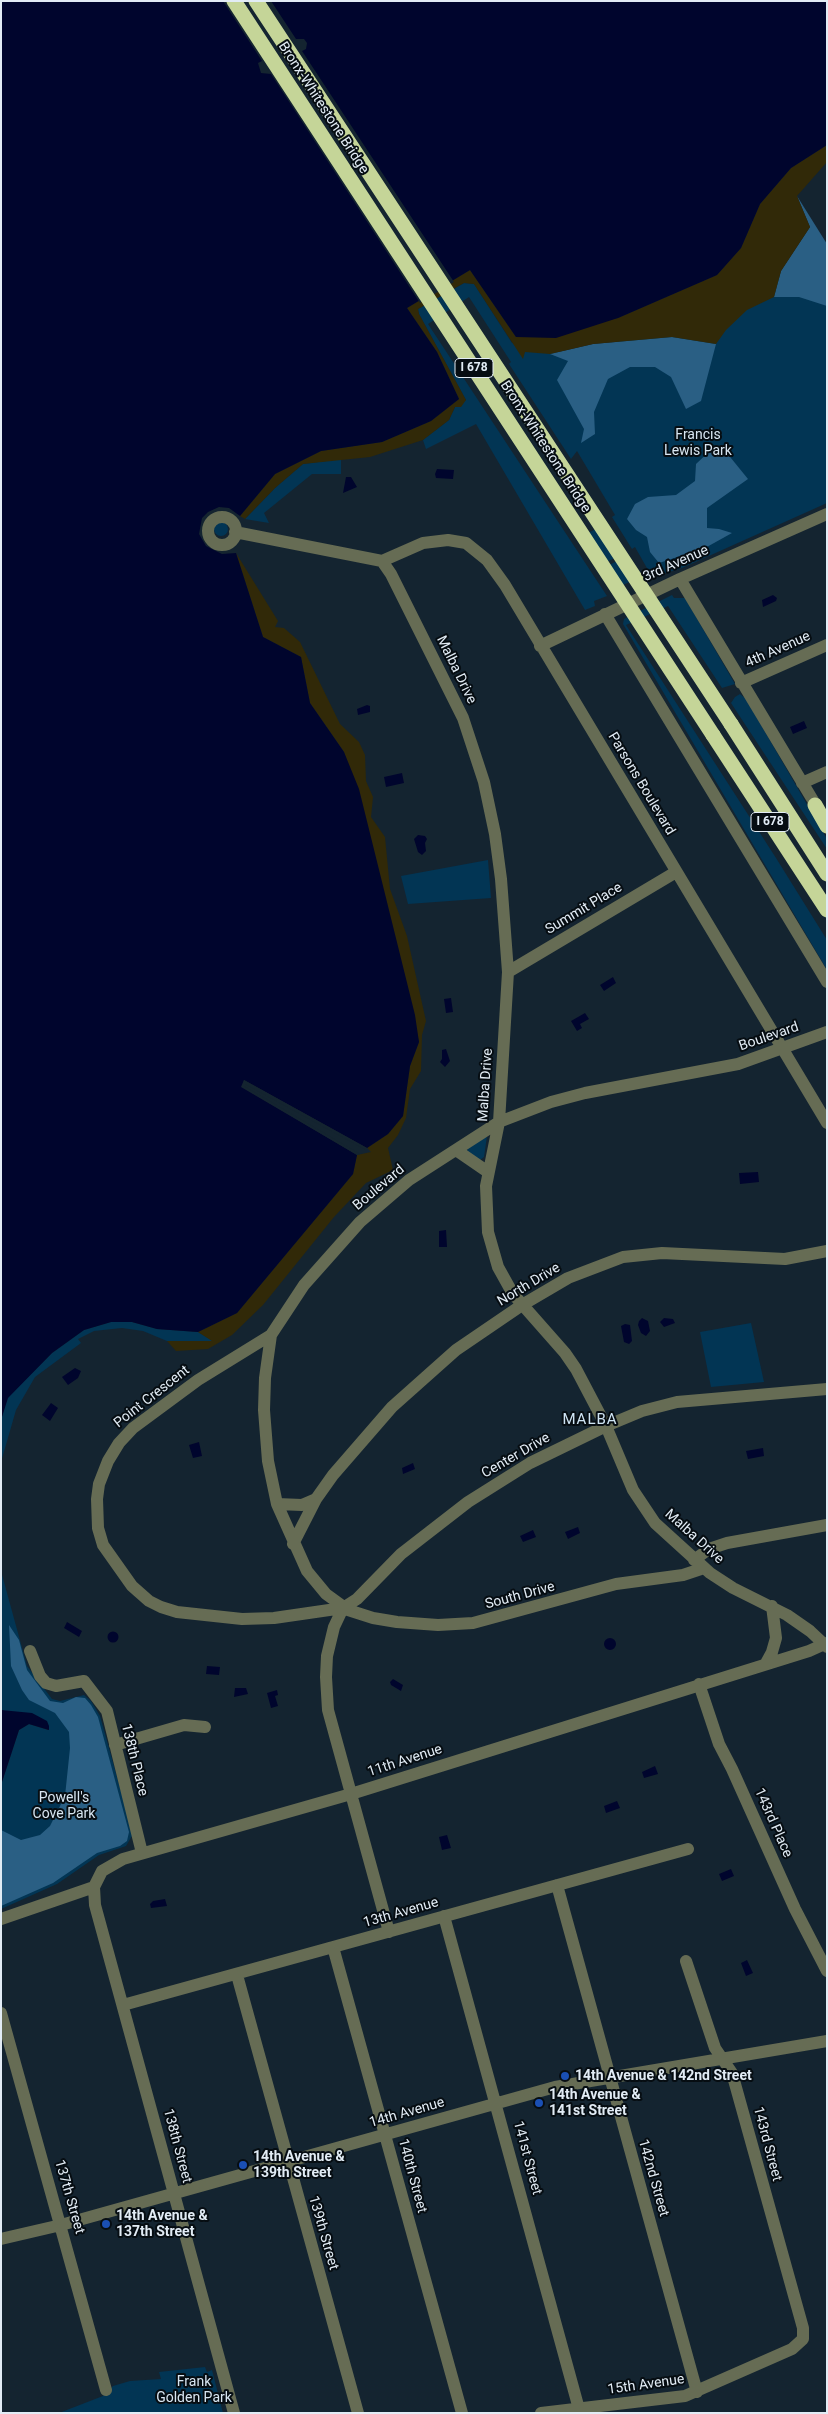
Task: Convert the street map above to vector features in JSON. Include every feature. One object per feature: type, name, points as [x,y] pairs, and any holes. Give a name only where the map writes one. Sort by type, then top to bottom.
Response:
[{"type":"highway","name":"Bronx-Whitestone Bridge","points":[[234,1],[827,910]]},
{"type":"highway","name":"Bronx-Whitestone Bridge","points":[[256,1],[731,724],[827,874]]},
{"type":"highway","points":[[815,805],[827,826]]},
{"type":"street","name":"3rd Avenue","points":[[540,646],[680,579],[827,514]]},
{"type":"street","points":[[235,532],[382,561]]},
{"type":"street","name":"Parsons Boulevard","points":[[382,561],[423,543],[437,540],[466,543],[487,560],[827,1123]]},
{"type":"street","name":"Malba Drive","points":[[382,561],[391,574],[458,706],[477,756],[495,834],[501,879],[508,972],[499,1122],[486,1186],[488,1232],[492,1249],[505,1282],[565,1353],[590,1394],[606,1426],[628,1479],[644,1508],[668,1537],[699,1564],[725,1583],[772,1606],[803,1625],[826,1644]]},
{"type":"street","points":[[680,579],[802,784],[827,822]]},
{"type":"street","points":[[605,614],[827,982]]},
{"type":"street","name":"4th Avenue","points":[[741,683],[827,645]]},
{"type":"street","points":[[802,784],[827,772]]},
{"type":"street","name":"Summit Place","points":[[508,972],[676,872]]},
{"type":"street","name":"Boulevard","points":[[343,1608],[315,1581],[293,1544],[277,1504],[268,1461],[264,1410],[265,1378],[271,1335],[304,1285],[360,1222],[410,1180],[499,1122],[569,1096],[728,1066],[782,1050],[827,1032]]},
{"type":"street","points":[[456,1150],[488,1172]]},
{"type":"street","name":"North Drive","points":[[293,1544],[316,1499],[350,1452],[392,1407],[456,1350],[522,1304],[568,1278],[623,1257],[662,1253],[785,1259],[827,1251]]},
{"type":"street","name":"Point Crescent","points":[[271,1335],[175,1396],[133,1428],[119,1443],[108,1461],[99,1484],[97,1499],[98,1528],[103,1545],[112,1561],[132,1586],[149,1601],[177,1612],[231,1619],[263,1619],[343,1608]]},
{"type":"street","name":"Center Drive","points":[[343,1608],[361,1595],[401,1554],[468,1502],[530,1463],[606,1426],[642,1411],[677,1402],[827,1389]]},
{"type":"street","points":[[277,1504],[302,1506],[316,1499]]},
{"type":"street","name":"South Drive","points":[[343,1608],[366,1616],[397,1622],[438,1625],[473,1623],[616,1584],[683,1575],[699,1564],[709,1550],[727,1543],[827,1525]]},
{"type":"street","points":[[766,1663],[776,1638],[772,1606]]},
{"type":"street","points":[[343,1608],[330,1642],[326,1686],[331,1723],[389,1932]]},
{"type":"street","name":"11th Avenue","points":[[94,1886],[107,1867],[123,1859],[351,1794],[809,1651],[826,1644]]},
{"type":"street","name":"138th Place","points":[[30,1651],[40,1676],[46,1683],[56,1686],[84,1681],[107,1711],[142,1853]]},
{"type":"street","name":"143rd Place","points":[[699,1684],[718,1744],[732,1769],[795,1909],[827,1972]]},
{"type":"street","points":[[115,1745],[184,1725],[205,1727]]},
{"type":"street","name":"13th Avenue","points":[[123,2006],[688,1849]]},
{"type":"street","name":"142nd Street","points":[[557,1885],[697,2392]]},
{"type":"street","points":[[1,1920],[94,1886]]},
{"type":"street","name":"138th Street","points":[[94,1886],[95,1905],[234,2413]]},
{"type":"street","name":"141st Street","points":[[444,1916],[579,2409]]},
{"type":"street","name":"140th Street","points":[[333,1947],[462,2413]]},
{"type":"street","name":"143rd Street","points":[[686,1961],[716,2048],[732,2073],[803,2328],[804,2337],[802,2341]]},
{"type":"street","name":"139th Street","points":[[237,1975],[358,2413]]},
{"type":"street","name":"137th Street","points":[[1,2013],[106,2390]]},
{"type":"street","name":"14th Avenue","points":[[1,2239],[61,2225],[555,2087],[827,2041]]},
{"type":"street","name":"15th Avenue","points":[[541,2413],[685,2396],[792,2349],[802,2341]]},
{"type":"green space","points":[[797,196],[827,244],[827,306],[799,297],[774,297],[781,271],[810,227]]},
{"type":"green space","name":"Francis Lewis Park","points":[[803,268],[827,295],[827,503],[682,568],[652,577],[635,547],[632,549],[612,517],[615,515],[577,451],[571,459],[509,364],[511,362],[469,297],[428,324],[607,596],[594,601],[595,606],[585,610],[476,424],[426,449],[423,440],[449,420],[455,407],[466,400],[418,309],[464,283],[474,284],[512,343],[576,355],[645,333]]},
{"type":"green space","points":[[672,337],[716,344],[701,401],[686,409],[671,377],[655,367],[630,367],[608,379],[594,412],[595,434],[581,443],[584,429],[557,380],[568,361],[550,354],[593,344]]},
{"type":"green space","points":[[722,447],[748,479],[707,508],[707,528],[732,533],[705,548],[659,563],[650,552],[647,537],[636,530],[627,519],[635,504],[648,497],[676,495],[695,481],[696,464],[713,448]]},
{"type":"green space","points":[[341,459],[341,474],[312,474],[264,513],[269,523],[245,519],[275,488],[303,464]]},
{"type":"green space","points":[[218,522],[224,522],[228,529],[224,536],[218,536],[214,532],[214,526]]},
{"type":"green space","points":[[606,524],[626,553],[600,565],[582,536]]},
{"type":"green space","points":[[628,555],[641,577],[616,588],[602,569]]},
{"type":"green space","points":[[672,595],[674,598],[685,598],[735,684],[722,688],[668,606],[626,625],[827,940],[827,970],[623,624],[624,619]]},
{"type":"green space","points":[[740,694],[746,699],[827,839],[827,849],[731,703]]},
{"type":"green space","points":[[488,860],[491,898],[408,904],[401,876]]},
{"type":"green space","points":[[487,1136],[484,1157],[480,1160],[467,1152],[468,1147]]},
{"type":"green space","points":[[111,1322],[132,1322],[157,1329],[198,1332],[213,1341],[167,1341],[143,1331],[122,1328],[94,1331],[78,1339],[81,1343],[35,1377],[16,1410],[1,1462],[1,1420],[7,1398],[52,1353],[84,1330]]},
{"type":"green space","points":[[751,1323],[764,1382],[711,1387],[700,1332]]},
{"type":"green space","name":"Powell's Cove Park","points":[[1,1571],[27,1666],[52,1699],[60,1701],[84,1695],[91,1701],[100,1716],[133,1834],[126,1846],[99,1855],[57,1884],[1,1909],[1,1785],[19,1730],[29,1724],[48,1730],[49,1726],[1,1710]]},
{"type":"green space","points":[[9,1625],[19,1640],[27,1670],[50,1701],[63,1703],[76,1697],[85,1698],[98,1717],[129,1832],[127,1841],[120,1846],[97,1853],[53,1883],[1,1906],[1,1830],[21,1840],[40,1835],[50,1826],[65,1796],[70,1748],[69,1732],[55,1713],[29,1700],[22,1690],[11,1666]]},
{"type":"green space","name":"Frank Golden Park","points":[[205,2367],[207,2372],[212,2370],[223,2413],[59,2413],[103,2396],[113,2386],[130,2381],[161,2379],[159,2372]]},
{"type":"sand","points":[[827,145],[827,162],[797,196],[810,227],[781,271],[774,297],[747,310],[726,330],[716,344],[672,337],[593,344],[550,354],[525,352],[523,359],[474,284],[464,283],[418,309],[466,400],[461,407],[455,407],[449,420],[423,440],[370,457],[303,464],[275,488],[245,519],[240,516],[275,474],[321,451],[382,442],[431,421],[459,399],[437,352],[407,308],[470,270],[516,337],[618,318],[717,275],[741,248],[760,204],[791,168]]},
{"type":"sand","points":[[236,553],[278,621],[275,627],[284,628],[300,642],[340,724],[359,742],[365,755],[366,781],[373,797],[371,817],[385,837],[390,889],[407,936],[426,1021],[422,1035],[421,1071],[410,1089],[406,1118],[398,1135],[388,1148],[393,1170],[366,1183],[334,1217],[263,1305],[232,1335],[208,1349],[176,1351],[167,1341],[212,1341],[198,1332],[237,1313],[353,1174],[357,1155],[371,1152],[367,1148],[388,1134],[403,1116],[410,1066],[419,1042],[344,752],[310,703],[301,657],[263,637]]},
{"type":"shaded area","points":[[1,1],[827,1],[827,145],[791,168],[760,204],[741,248],[717,275],[618,318],[556,338],[516,337],[470,270],[407,308],[437,352],[459,399],[431,421],[382,442],[321,451],[275,474],[240,516],[229,508],[219,507],[208,512],[202,518],[199,534],[206,546],[222,554],[236,553],[263,637],[301,657],[310,703],[344,752],[359,789],[415,1015],[419,1042],[410,1066],[403,1116],[388,1134],[367,1148],[244,1080],[242,1087],[357,1155],[353,1174],[237,1313],[198,1332],[157,1329],[132,1322],[111,1322],[84,1330],[52,1353],[8,1398],[1,1420]]},
{"type":"shaded area","points":[[437,469],[454,470],[453,479],[436,478]]},
{"type":"shaded area","points":[[346,477],[351,477],[357,487],[343,493]]},
{"type":"shaded area","points":[[773,595],[777,598],[776,601],[763,607],[762,600]]},
{"type":"shaded area","points":[[367,705],[370,706],[370,712],[358,715],[357,709]]},
{"type":"shaded area","points":[[804,721],[807,728],[793,734],[790,727]]},
{"type":"shaded area","points":[[402,773],[404,783],[386,787],[384,777]]},
{"type":"shaded area","points":[[418,835],[425,836],[427,839],[425,843],[426,851],[422,855],[418,852],[414,839]]},
{"type":"shaded area","points":[[613,977],[616,983],[604,991],[600,985]]},
{"type":"shaded area","points":[[451,998],[453,1012],[446,1013],[444,999]]},
{"type":"shaded area","points":[[585,1013],[589,1019],[580,1024],[582,1028],[577,1031],[571,1021]]},
{"type":"shaded area","points":[[446,1049],[450,1061],[445,1067],[440,1062],[442,1050]]},
{"type":"shaded area","points":[[758,1172],[759,1182],[740,1184],[739,1173]]},
{"type":"shaded area","points":[[446,1230],[447,1247],[439,1247],[439,1231]]},
{"type":"shaded area","points":[[642,1318],[648,1321],[650,1331],[646,1336],[641,1333],[638,1325]]},
{"type":"shaded area","points":[[664,1318],[673,1319],[675,1323],[664,1327],[660,1322]]},
{"type":"shaded area","points":[[625,1324],[630,1325],[632,1341],[629,1344],[624,1342],[621,1326]]},
{"type":"shaded area","points":[[75,1368],[81,1371],[78,1378],[68,1385],[62,1377]]},
{"type":"shaded area","points":[[51,1403],[58,1408],[50,1421],[42,1415]]},
{"type":"shaded area","points":[[199,1442],[202,1456],[193,1458],[189,1445]]},
{"type":"shaded area","points":[[763,1448],[764,1456],[748,1459],[746,1451]]},
{"type":"shaded area","points":[[413,1463],[415,1469],[403,1474],[402,1468]]},
{"type":"shaded area","points":[[578,1527],[580,1533],[568,1539],[565,1532]]},
{"type":"shaded area","points":[[533,1530],[536,1537],[523,1542],[520,1536]]},
{"type":"shaded area","points":[[67,1622],[82,1631],[79,1637],[64,1628]]},
{"type":"shaded area","points":[[113,1631],[119,1637],[113,1643],[107,1637]]},
{"type":"shaded area","points":[[610,1638],[616,1644],[610,1650],[604,1644]]},
{"type":"shaded area","points":[[207,1666],[220,1667],[219,1675],[206,1674]]},
{"type":"shaded area","points":[[393,1679],[403,1685],[401,1691],[391,1685],[390,1682]]},
{"type":"shaded area","points":[[235,1688],[246,1688],[248,1694],[234,1697]]},
{"type":"shaded area","points":[[277,1690],[278,1695],[275,1696],[278,1706],[271,1708],[267,1693]]},
{"type":"shaded area","points":[[1,1710],[32,1713],[47,1721],[49,1730],[29,1724],[19,1730],[1,1785]]},
{"type":"shaded area","points":[[655,1766],[658,1774],[644,1778],[642,1772]]},
{"type":"shaded area","points":[[617,1801],[620,1808],[606,1813],[604,1806]]},
{"type":"shaded area","points":[[447,1835],[451,1848],[442,1850],[439,1837]]},
{"type":"shaded area","points":[[731,1869],[734,1876],[722,1881],[719,1874]]},
{"type":"shaded area","points":[[165,1899],[167,1906],[151,1908],[150,1904],[153,1901]]},
{"type":"shaded area","points":[[747,1960],[753,1973],[746,1976],[741,1963]]},
{"type":"pier","points":[[223,1],[271,1],[296,39],[304,39],[307,43],[306,49],[302,51],[454,282],[420,303],[271,74],[261,73],[258,63],[262,61]]},
{"type":"pier","points":[[244,1080],[369,1150],[245,1084],[244,1086],[360,1154],[357,1155],[241,1087]]},
{"type":"place","name":"14th Avenue & 142nd Street","points":[[565,2076]]},
{"type":"place","name":"14th Avenue & 141st Street","points":[[539,2103]]},
{"type":"place","name":"14th Avenue & 139th Street","points":[[243,2165]]},
{"type":"place","name":"14th Avenue & 137th Street","points":[[106,2224]]},
{"type":"district","name":"MALBA","points":[[590,1420]]}]
